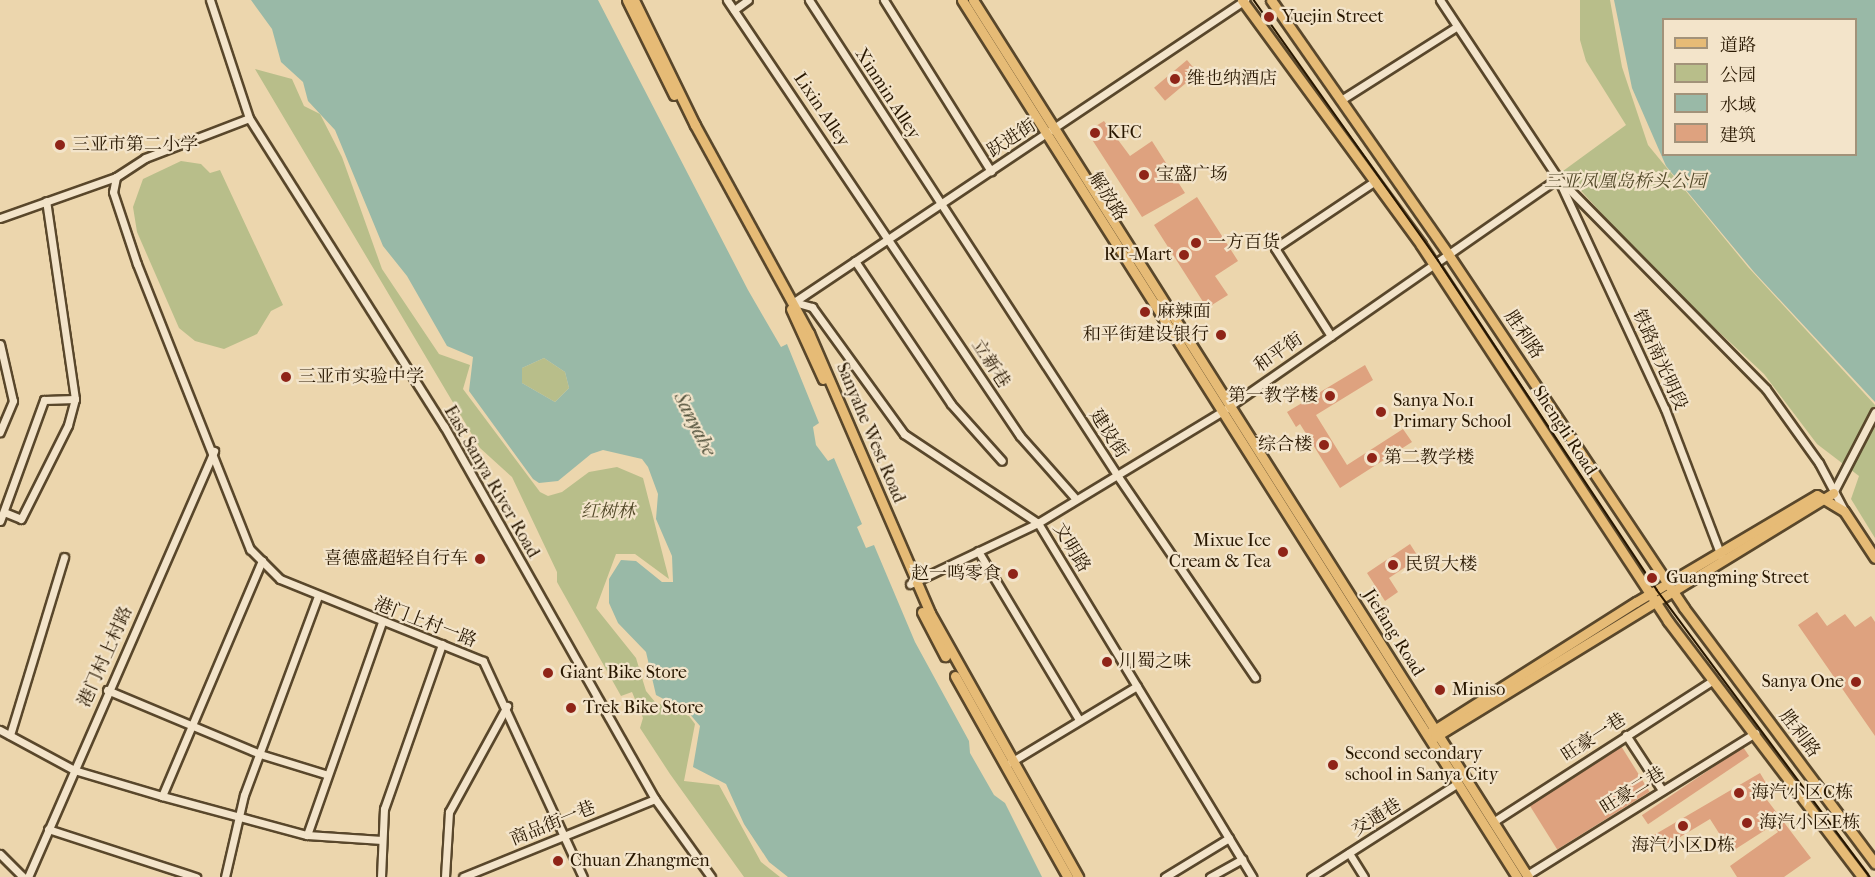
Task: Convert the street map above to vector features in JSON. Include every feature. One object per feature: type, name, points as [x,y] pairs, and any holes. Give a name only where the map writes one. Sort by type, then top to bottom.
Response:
[{"type":"main road","name":"Sanyahe West Road","points":[[627,0],[789,304],[913,583],[1068,877]]},
{"type":"main road","name":"Sanyahe West Road","points":[[634,0],[695,125],[794,302],[913,583]]},
{"type":"main road","name":"解放路","points":[[962,0],[1050,131],[1226,409]]},
{"type":"main road","name":"解放路","points":[[973,0],[1050,131]]},
{"type":"main road","name":"Shengli Road","points":[[1243,0],[1434,264],[1653,597],[1862,877]]},
{"type":"main road","name":"胜利路","points":[[1270,0],[1448,254],[1670,586],[1875,863]]},
{"type":"main road","name":"Jiefang Road","points":[[1226,409],[1433,735],[1493,822],[1524,876]]},
{"type":"main road","points":[[1433,735],[1721,555],[1833,493]]},
{"type":"main road","points":[[1821,498],[1844,511],[1875,558]]},
{"type":"main road","name":"Jiefang Road","points":[[1433,735],[1458,783],[1524,876]]},
{"type":"main road","name":"Sanyahe West Road","points":[[1007,765],[1078,877]]},
{"type":"street","name":"East Sanya River Road","points":[[210,0],[249,118],[444,426],[655,799],[711,877]]},
{"type":"street","name":"Lixin Alley","points":[[727,0],[890,237]]},
{"type":"street","points":[[734,10],[748,0]]},
{"type":"street","name":"Xinmin Alley","points":[[809,0],[940,204]]},
{"type":"street","points":[[884,0],[991,171]]},
{"type":"street","name":"跃进街","points":[[794,302],[1243,0]]},
{"type":"street","points":[[1440,0],[1558,178],[1766,389],[1796,427],[1844,511]]},
{"type":"street","points":[[1341,100],[1456,27]]},
{"type":"street","points":[[0,218],[116,177],[145,158],[249,118]]},
{"type":"street","points":[[116,177],[112,192],[153,304],[214,451],[250,549],[262,560],[189,726],[162,796]]},
{"type":"street","name":"和平街","points":[[913,583],[1038,523],[1226,409],[1558,178]]},
{"type":"street","name":"铁路南光明段","points":[[1558,178],[1665,409],[1721,555]]},
{"type":"street","points":[[1331,336],[1275,248],[1375,181]]},
{"type":"street","points":[[4,512],[21,519],[68,425],[75,399],[46,201]]},
{"type":"street","name":"建设街","points":[[940,204],[1117,475],[1255,677]]},
{"type":"street","name":"立新巷","points":[[890,237],[1020,436],[1076,500]]},
{"type":"street","points":[[855,261],[951,404],[1002,461]]},
{"type":"street","name":"文明路","points":[[794,302],[812,307],[904,434],[1038,523],[1252,877]]},
{"type":"street","points":[[0,344],[13,400],[0,432]]},
{"type":"street","points":[[0,521],[44,400],[75,399]]},
{"type":"street","points":[[1833,493],[1874,413]]},
{"type":"street","name":"港门村上村路","points":[[28,877],[107,690],[214,451]]},
{"type":"street","points":[[978,551],[1079,720]]},
{"type":"street","points":[[10,735],[64,557]]},
{"type":"street","name":"港门上村一路","points":[[262,560],[280,579],[483,661],[507,705],[567,834],[583,877]]},
{"type":"street","points":[[225,877],[241,814],[260,754],[318,596]]},
{"type":"street","points":[[307,835],[325,774],[382,622]]},
{"type":"street","points":[[381,877],[384,808],[442,644]]},
{"type":"street","name":"旺豪一巷","points":[[1493,822],[1713,680]]},
{"type":"street","points":[[1007,765],[1137,686]]},
{"type":"street","points":[[107,690],[260,754],[325,774]]},
{"type":"street","points":[[446,877],[449,812],[507,705]]},
{"type":"street","points":[[0,730],[74,770],[162,796],[241,814],[307,835],[382,840]]},
{"type":"street","name":"旺豪二巷","points":[[1524,876],[1755,733]]},
{"type":"street","points":[[1626,735],[1662,790]]},
{"type":"street","name":"交通巷","points":[[1311,877],[1458,783]]},
{"type":"street","name":"商品街一巷","points":[[463,877],[655,799]]},
{"type":"street","points":[[48,829],[196,877]]},
{"type":"street","points":[[1165,877],[1229,838]]},
{"type":"street","points":[[1349,853],[1364,877]]},
{"type":"street","points":[[0,854],[23,877]]},
{"type":"street","points":[[1210,877],[1242,859]]},
{"type":"green space","name":"三亚凤凰岛桥头公园","points":[[1580,0],[1610,0],[1622,67],[1648,145],[1748,267],[1875,405],[1875,538],[1851,499],[1859,476],[1817,444],[1764,374],[1657,274],[1563,171],[1626,125],[1586,61],[1580,40]]},
{"type":"green space","name":"红树林","points":[[255,69],[292,79],[304,106],[320,114],[342,157],[382,269],[439,354],[470,365],[463,389],[540,492],[548,496],[562,492],[589,472],[617,467],[643,478],[669,579],[635,554],[616,554],[596,608],[636,658],[646,691],[655,702],[689,716],[695,724],[684,781],[719,785],[761,862],[780,877],[744,877],[640,728],[643,718],[632,692],[621,696],[557,582],[557,572],[512,477],[480,448]]},
{"type":"green space","points":[[181,161],[201,164],[210,173],[220,170],[283,305],[271,311],[257,334],[224,349],[195,341],[179,328],[137,232],[133,207],[143,179]]},
{"type":"green space","points":[[544,358],[565,372],[569,388],[555,402],[522,383],[522,368]]},
{"type":"water","name":"Sanyahe","points":[[251,0],[598,0],[748,290],[781,347],[787,344],[819,423],[813,427],[816,445],[828,461],[834,458],[862,524],[857,527],[866,548],[874,545],[915,642],[969,741],[970,753],[994,795],[1005,803],[1042,877],[788,877],[769,862],[744,824],[726,784],[693,767],[700,726],[688,712],[656,695],[646,652],[618,623],[609,603],[609,579],[621,560],[636,561],[662,582],[673,582],[672,556],[656,519],[658,494],[648,467],[642,459],[603,450],[591,454],[558,481],[539,483],[533,479],[469,391],[473,357],[447,346],[407,276],[383,246],[335,130],[308,101],[303,82],[281,62],[272,29]],"holes":[[[544,358],[565,372],[569,388],[555,402],[522,383],[522,368]]]},
{"type":"water","points":[[1614,0],[1875,0],[1875,402],[1754,272],[1666,166],[1632,88]]},
{"type":"building","name":"维也纳酒店","points":[[1187,60],[1198,73],[1165,101],[1154,88]]},
{"type":"building","name":"宝盛广场","points":[[1104,121],[1130,156],[1152,141],[1185,193],[1142,217],[1091,138],[1091,129]]},
{"type":"building","name":"一方百货","points":[[1197,197],[1238,261],[1215,276],[1228,295],[1207,308],[1154,225]]},
{"type":"building","points":[[1365,365],[1373,380],[1316,415],[1347,465],[1403,429],[1412,442],[1340,488],[1300,424],[1296,427],[1287,412]]},
{"type":"building","name":"民贸大楼","points":[[1410,544],[1419,558],[1389,578],[1398,592],[1385,601],[1367,573]]},
{"type":"building","name":"Sanya One","points":[[1817,612],[1827,626],[1845,614],[1855,627],[1871,616],[1875,622],[1875,736],[1798,625]]},
{"type":"building","points":[[1621,746],[1650,792],[1557,850],[1529,804]]},
{"type":"building","points":[[1743,747],[1749,756],[1648,824],[1642,815]]},
{"type":"building","points":[[1760,773],[1766,783],[1758,788],[1811,858],[1784,877],[1737,877],[1730,866],[1778,832],[1773,825],[1731,852],[1710,819],[1662,848],[1654,835]]},
{"type":"tram line","points":[[1254,0],[1438,260],[1657,590],[1870,877]]},
{"type":"place","name":"Yuejin Street","points":[[1269,17]]},
{"type":"place","name":"维也纳酒店","points":[[1175,79]]},
{"type":"place","name":"KFC","points":[[1095,133]]},
{"type":"place","name":"三亚市第二小学","points":[[60,145]]},
{"type":"place","name":"宝盛广场","points":[[1144,175]]},
{"type":"place","name":"一方百货","points":[[1196,243]]},
{"type":"place","name":"RT-Mart","points":[[1184,255]]},
{"type":"place","name":"麻辣面","points":[[1145,312]]},
{"type":"place","name":"和平街建设银行","points":[[1221,335]]},
{"type":"place","name":"三亚市实验中学","points":[[286,377]]},
{"type":"place","name":"第一教学楼","points":[[1330,396]]},
{"type":"place","name":"Sanya No.1 Primary School","points":[[1381,412]]},
{"type":"place","name":"综合楼","points":[[1324,445]]},
{"type":"place","name":"第二教学楼","points":[[1372,458]]},
{"type":"place","name":"Mixue Ice Cream & Tea","points":[[1283,552]]},
{"type":"place","name":"喜德盛超轻自行车","points":[[480,559]]},
{"type":"place","name":"民贸大楼","points":[[1393,565]]},
{"type":"place","name":"赵一鸣零食","points":[[1013,574]]},
{"type":"place","name":"Guangming Street","points":[[1652,578]]},
{"type":"place","name":"川蜀之味","points":[[1107,662]]},
{"type":"place","name":"Giant Bike Store","points":[[548,673]]},
{"type":"place","name":"Sanya One","points":[[1856,682]]},
{"type":"place","name":"Miniso","points":[[1440,690]]},
{"type":"place","name":"Trek Bike Store","points":[[571,708]]},
{"type":"place","name":"Second secondary school in Sanya City","points":[[1333,765]]},
{"type":"place","name":"海汽小区C栋","points":[[1739,793]]},
{"type":"place","name":"海汽小区E栋","points":[[1747,823]]},
{"type":"place","name":"海汽小区D栋","points":[[1683,826]]},
{"type":"place","name":"Chuan Zhangmen","points":[[558,861]]}]
